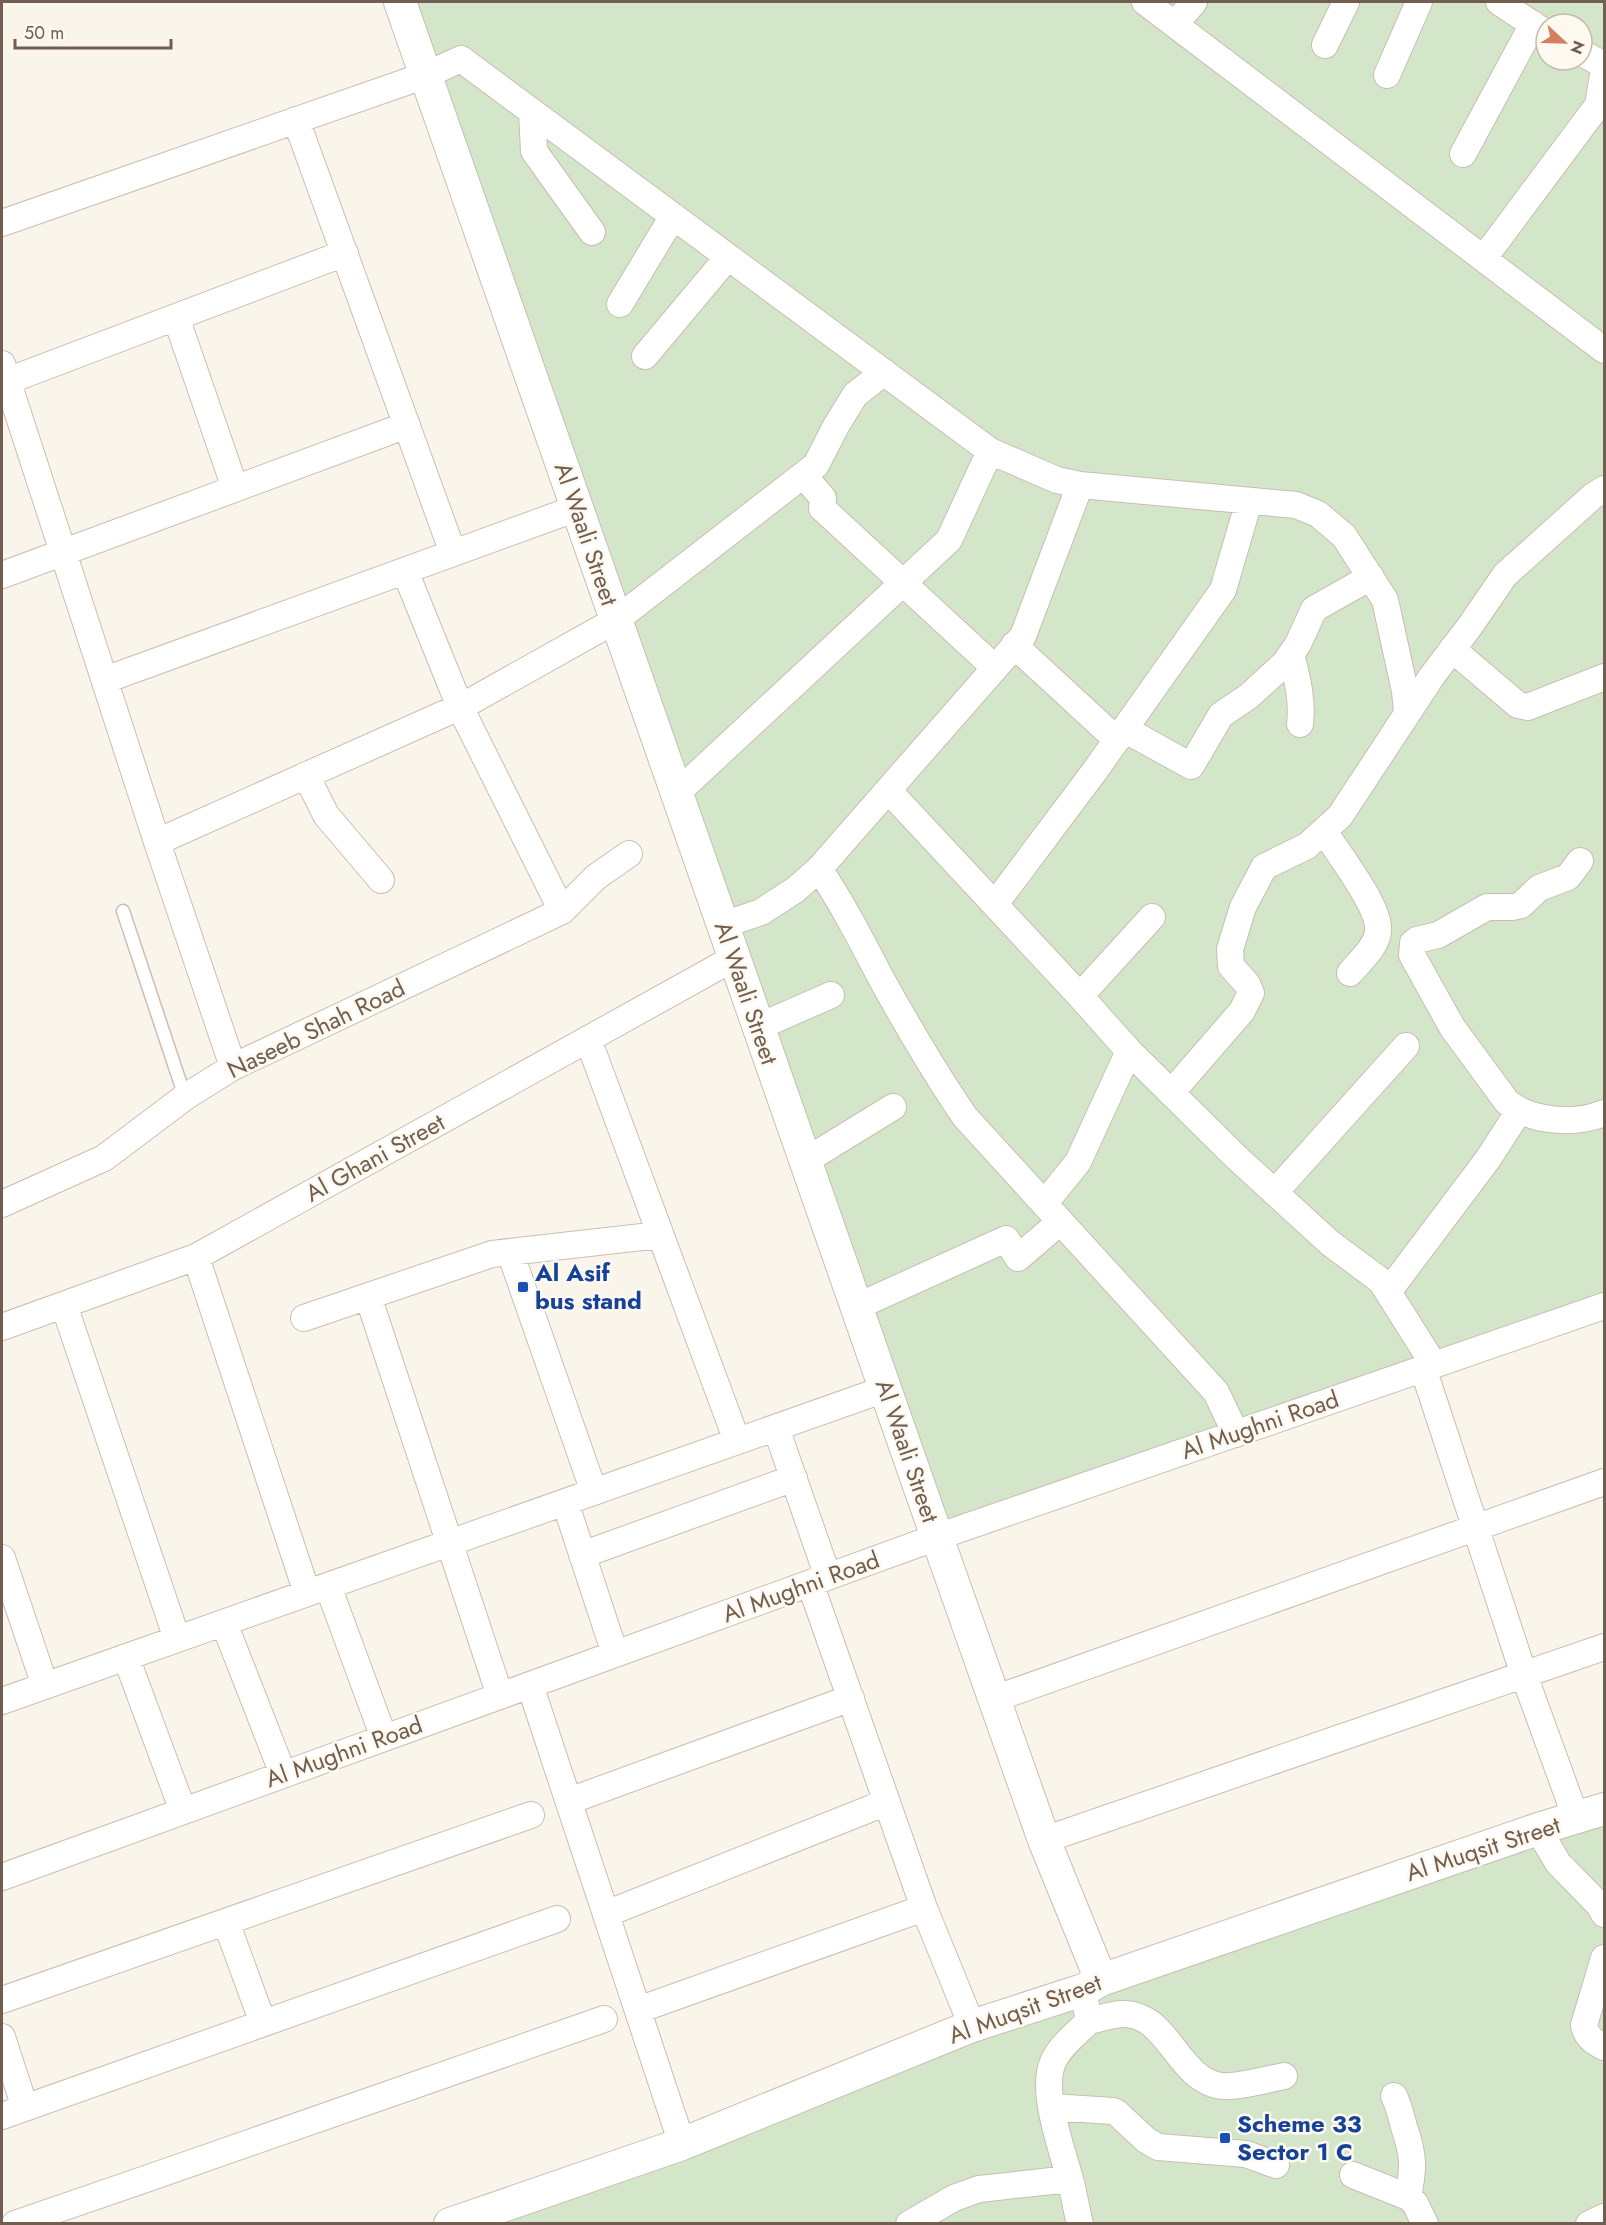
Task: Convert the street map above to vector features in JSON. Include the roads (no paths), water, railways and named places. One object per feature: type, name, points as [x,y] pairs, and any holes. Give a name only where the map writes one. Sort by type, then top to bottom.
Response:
[{"type":"street","name":"Al Waali Street","points":[[400,2],[1044,1840],[1092,1985]]},
{"type":"street","points":[[1145,2],[1484,258],[1602,340]]},
{"type":"street","points":[[1175,24],[1194,2]]},
{"type":"street","points":[[1325,45],[1346,2]]},
{"type":"street","points":[[1387,75],[1419,2]]},
{"type":"street","points":[[1499,2],[1534,24]]},
{"type":"street","points":[[1463,154],[1534,38]]},
{"type":"street","points":[[2,223],[426,75],[461,59],[990,451],[1057,480],[1080,485],[1296,505],[1318,514],[1344,536],[1385,600],[1405,691],[1407,712]]},
{"type":"street","points":[[1484,258],[1598,105],[1605,67]]},
{"type":"street","points":[[532,112],[534,151],[592,232]]},
{"type":"street","points":[[296,120],[453,553]]},
{"type":"street","points":[[620,304],[673,216]]},
{"type":"street","points":[[233,1067],[3,376],[176,317],[345,253]]},
{"type":"street","points":[[645,356],[728,257]]},
{"type":"street","points":[[176,317],[234,488]]},
{"type":"street","points":[[157,842],[460,707],[616,620],[816,465],[855,395],[884,372]]},
{"type":"street","points":[[2,575],[407,425]]},
{"type":"street","points":[[676,793],[949,540],[990,451]]},
{"type":"street","points":[[803,475],[823,498],[822,508],[995,668]]},
{"type":"street","points":[[723,925],[761,912],[795,890],[819,869],[1023,636],[1080,485]]},
{"type":"street","points":[[1171,1093],[1242,1011],[1251,993],[1247,984],[1231,966],[1230,949],[1243,907],[1264,867],[1307,846],[1340,816],[1407,712],[1505,575],[1593,496],[1605,489]]},
{"type":"street","points":[[995,904],[1120,735],[1223,590],[1249,501]]},
{"type":"street","points":[[105,680],[577,508]]},
{"type":"street","points":[[405,571],[460,707],[562,911]]},
{"type":"street","points":[[1014,645],[1120,735],[1191,766],[1221,715],[1249,696],[1285,663],[1314,609],[1371,578]]},
{"type":"street","points":[[1452,649],[1518,705],[1528,707],[1605,677]]},
{"type":"street","points":[[1291,654],[1300,689],[1302,711],[1300,724]]},
{"type":"street","points":[[306,776],[326,815],[381,880]]},
{"type":"street","points":[[888,790],[1129,1051],[1171,1093],[1330,1243],[1381,1281],[1428,1367],[1476,1528],[1524,1675],[1590,1814]]},
{"type":"street","points":[[1324,831],[1371,904],[1379,927],[1373,945],[1350,973]]},
{"type":"street","name":"Naseeb Shah Road","points":[[2,1204],[104,1158],[185,1097],[233,1067],[562,911],[596,877],[628,854]]},
{"type":"street","points":[[1580,861],[1568,877],[1539,888],[1521,904],[1512,907],[1487,907],[1438,935],[1417,940],[1411,948],[1412,955],[1452,1027],[1507,1102],[1519,1112],[1547,1118],[1572,1120],[1605,1113]]},
{"type":"street","points":[[819,869],[840,900],[883,982],[937,1076],[965,1117],[1216,1392],[1236,1434]]},
{"type":"street","points":[[1080,996],[1152,917]]},
{"type":"street","name":"Al Ghani Street","points":[[2,1328],[196,1257],[734,958]]},
{"type":"street","points":[[758,1027],[831,995]]},
{"type":"street","points":[[588,1039],[737,1441]]},
{"type":"street","points":[[1275,1192],[1406,1046]]},
{"type":"street","points":[[856,1307],[1006,1239],[1018,1258],[1052,1213],[1129,1051]]},
{"type":"street","points":[[805,1161],[893,1107]]},
{"type":"street","points":[[1388,1292],[1488,1159],[1519,1112]]},
{"type":"street","points":[[304,1318],[492,1254],[660,1235]]},
{"type":"street","points":[[510,1252],[594,1492]]},
{"type":"street","points":[[196,1257],[317,1590],[384,1738]]},
{"type":"street","points":[[368,1296],[500,1696]]},
{"type":"street","points":[[64,1305],[177,1639]]},
{"type":"street","name":"Al Mughni Road","points":[[2,1876],[937,1538],[1605,1306]]},
{"type":"street","points":[[2,1701],[885,1389]]},
{"type":"street","points":[[776,1428],[794,1479],[850,1698],[924,1908],[972,2026]]},
{"type":"street","points":[[582,1555],[794,1479]]},
{"type":"street","points":[[994,1699],[1605,1482]]},
{"type":"street","points":[[565,1502],[615,1654]]},
{"type":"street","points":[[2,1558],[45,1686]]},
{"type":"street","points":[[224,1623],[283,1774]]},
{"type":"street","points":[[1044,1840],[1605,1647]]},
{"type":"street","points":[[126,1657],[183,1810]]},
{"type":"street","points":[[530,1685],[682,2144]]},
{"type":"street","points":[[568,1801],[850,1698]]},
{"type":"street","points":[[606,1914],[887,1802]]},
{"type":"street","name":"Al Muqsit Street","points":[[450,2223],[484,2218],[682,2144],[972,2026],[1538,1829],[1590,1814]]},
{"type":"street","points":[[2,2000],[531,1815]]},
{"type":"street","points":[[1538,1829],[1558,1863],[1605,1914]]},
{"type":"street","points":[[638,2010],[924,1908]]},
{"type":"street","points":[[2,2037],[13,2112],[557,1919]]},
{"type":"street","points":[[226,1922],[263,2023]]},
{"type":"street","points":[[1605,1958],[1584,2025],[1590,2039],[1605,2047]]},
{"type":"street","points":[[1089,2021],[1092,1985]]},
{"type":"street","points":[[1080,2223],[1058,2140],[1048,2088],[1053,2062],[1063,2047],[1089,2021],[1121,2014],[1140,2017],[1154,2024],[1186,2066],[1210,2084],[1223,2087],[1284,2076]]},
{"type":"street","points":[[15,2223],[196,2163],[372,2098],[604,2019]]},
{"type":"street","points":[[1394,2096],[1401,2111],[1411,2148],[1413,2173],[1408,2197]]},
{"type":"street","points":[[1052,2107],[1113,2111],[1146,2140],[1158,2147],[1246,2154],[1276,2165]]},
{"type":"street","points":[[1353,2175],[1408,2197],[1415,2204],[1425,2223]]},
{"type":"street","points":[[909,2223],[954,2198],[979,2189],[1070,2179]]},
{"type":"street","points":[[1589,2223],[1605,2217]]},
{"type":"lane","points":[[123,911],[185,1097]]},
{"type":"place","name":"Al Asif bus stand","points":[[523,1287]]},
{"type":"place","name":"Scheme 33 Sector 1 C","points":[[1225,2138]]}]
